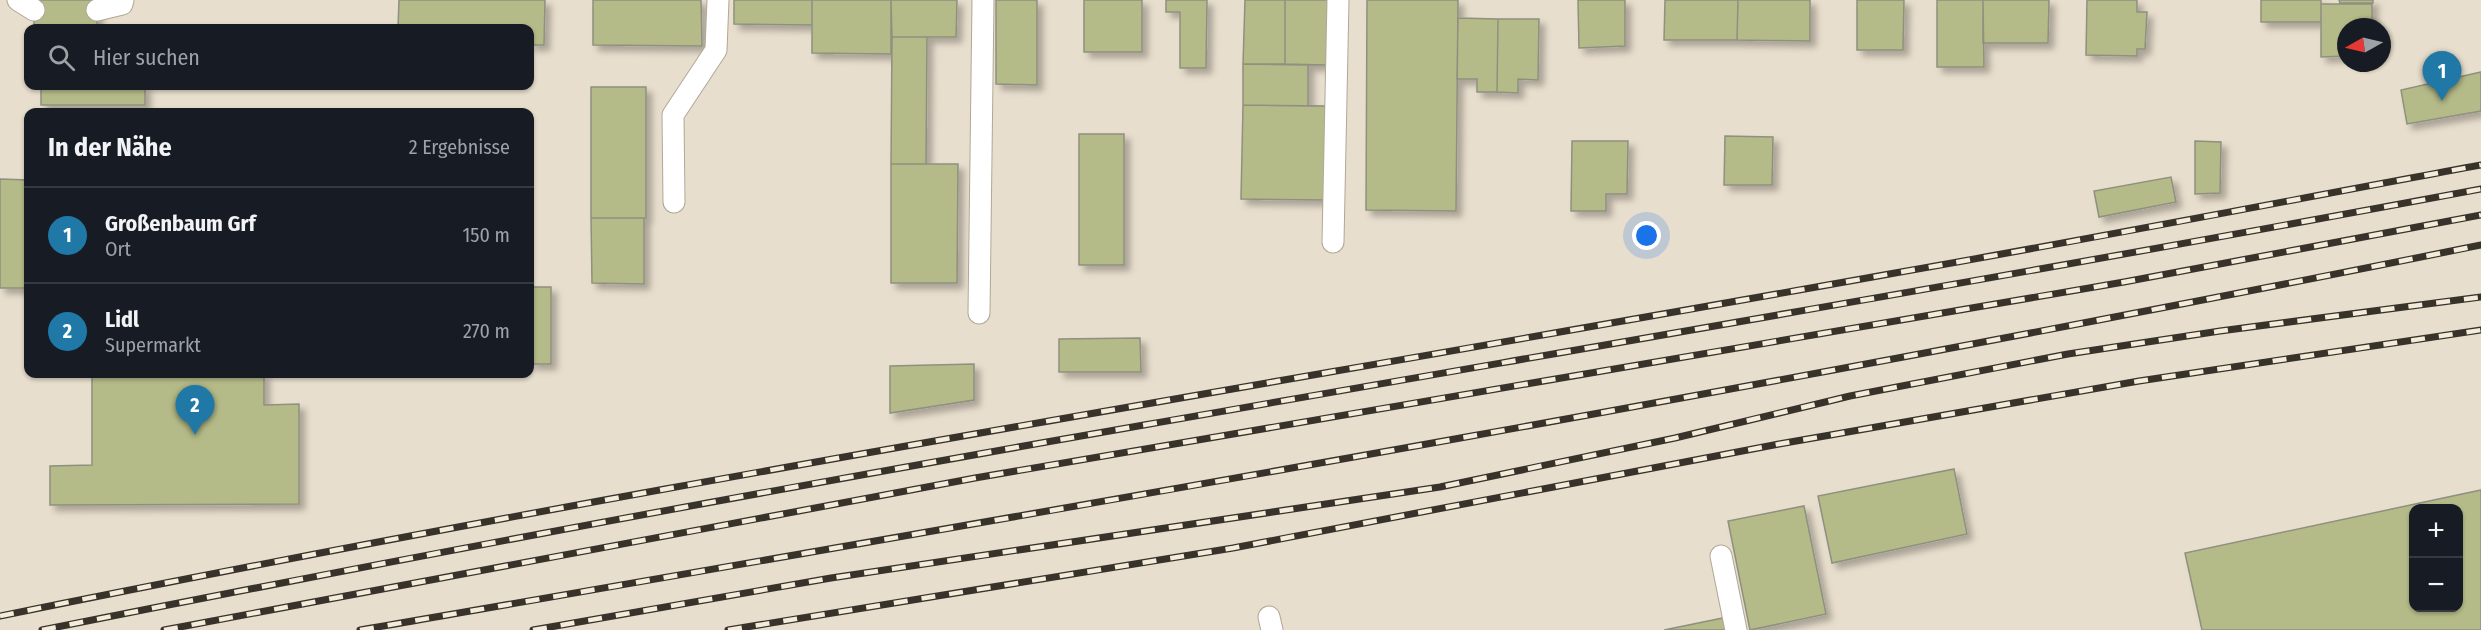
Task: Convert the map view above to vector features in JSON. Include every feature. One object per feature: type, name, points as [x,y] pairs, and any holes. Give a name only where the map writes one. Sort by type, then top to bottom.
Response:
[{"type":"lane","points":[[97,10],[122,4],[123,0]]},
{"type":"lane","points":[[674,202],[673,115],[716,50],[718,0]]},
{"type":"lane","points":[[979,313],[983,0]]},
{"type":"lane","points":[[1333,242],[1338,0]]},
{"type":"lane","points":[[1721,556],[1736,630]]},
{"type":"building","points":[[34,0],[97,0],[97,24],[34,24]]},
{"type":"building","points":[[399,0],[545,0],[544,45],[534,45],[534,24],[398,24]]},
{"type":"building","points":[[593,0],[701,0],[702,46],[593,45]]},
{"type":"building","points":[[734,0],[812,0],[812,25],[734,24]]},
{"type":"building","points":[[812,0],[891,0],[891,54],[812,53]]},
{"type":"building","points":[[891,0],[957,0],[956,37],[892,37]]},
{"type":"building","points":[[996,0],[1037,0],[1037,85],[996,84]]},
{"type":"building","points":[[1084,0],[1142,0],[1142,52],[1084,52]]},
{"type":"building","points":[[1166,0],[1207,0],[1206,68],[1180,68],[1180,12],[1166,12]]},
{"type":"building","points":[[1245,0],[1285,0],[1285,64],[1243,64]]},
{"type":"building","points":[[1285,0],[1328,0],[1327,65],[1285,64]]},
{"type":"building","points":[[1367,0],[1458,0],[1456,211],[1366,210]]},
{"type":"building","points":[[1578,0],[1625,0],[1625,46],[1579,48]]},
{"type":"building","points":[[1665,0],[1738,0],[1737,40],[1664,40]]},
{"type":"building","points":[[1738,0],[1810,0],[1810,41],[1737,40]]},
{"type":"building","points":[[1857,0],[1904,0],[1903,50],[1857,50]]},
{"type":"building","points":[[1937,0],[1983,0],[1984,67],[1937,67]]},
{"type":"building","points":[[1983,0],[2049,0],[2048,43],[1983,43]]},
{"type":"building","points":[[2087,0],[2137,0],[2137,12],[2147,12],[2145,49],[2137,49],[2137,56],[2086,55]]},
{"type":"building","points":[[2261,0],[2321,0],[2321,22],[2261,22]]},
{"type":"building","points":[[2339,0],[2373,0],[2373,3],[2340,3]]},
{"type":"building","points":[[2321,4],[2372,4],[2372,18],[2337,18],[2337,56],[2321,57]]},
{"type":"building","points":[[1458,18],[1498,19],[1497,92],[1477,92],[1477,79],[1457,79]]},
{"type":"building","points":[[1498,19],[1539,19],[1538,80],[1518,79],[1518,93],[1497,92]]},
{"type":"building","points":[[892,37],[927,37],[926,164],[891,164]]},
{"type":"building","points":[[1243,64],[1308,65],[1308,106],[1243,105]]},
{"type":"building","points":[[2481,72],[2481,111],[2407,124],[2401,90]]},
{"type":"building","points":[[591,87],[646,87],[646,218],[591,218]]},
{"type":"building","points":[[41,90],[145,90],[145,105],[41,105]]},
{"type":"building","points":[[1243,105],[1327,106],[1325,200],[1241,199]]},
{"type":"building","points":[[1079,134],[1124,134],[1124,265],[1079,265]]},
{"type":"building","points":[[1725,136],[1773,137],[1772,185],[1724,185]]},
{"type":"building","points":[[1572,141],[1628,141],[1627,194],[1606,194],[1606,211],[1571,211]]},
{"type":"building","points":[[2195,141],[2221,142],[2220,193],[2195,194]]},
{"type":"building","points":[[891,164],[958,164],[957,283],[891,283]]},
{"type":"building","points":[[2171,177],[2176,202],[2099,217],[2094,191]]},
{"type":"building","points":[[0,179],[24,180],[24,288],[0,288]]},
{"type":"building","points":[[591,218],[644,218],[644,284],[592,283]]},
{"type":"building","points":[[534,287],[551,287],[551,364],[534,364]]},
{"type":"building","points":[[1140,338],[1141,372],[1059,372],[1059,339]]},
{"type":"building","points":[[974,364],[974,400],[890,413],[890,366]]},
{"type":"building","points":[[92,378],[264,378],[264,405],[299,404],[299,504],[50,505],[50,466],[92,465]]},
{"type":"building","points":[[1954,469],[1967,534],[1832,563],[1818,496]]},
{"type":"building","points":[[2481,490],[2481,630],[2202,630],[2185,553],[2409,505],[2409,612],[2463,612],[2463,504],[2415,504]]},
{"type":"building","points":[[1804,506],[1826,614],[1750,630],[1728,521]]},
{"type":"building","points":[[1723,618],[1726,630],[1664,630]]},
{"type":"railway","points":[[0,616],[236,569],[709,481],[1968,260],[2481,165]]},
{"type":"railway","points":[[42,630],[454,550],[868,474],[1980,280],[2481,189]]},
{"type":"railway","points":[[164,630],[975,478],[2124,282],[2481,215]]},
{"type":"railway","points":[[360,630],[1687,397],[2481,245]]},
{"type":"railway","points":[[533,630],[831,578],[1440,487],[1675,438],[1850,396],[2068,354],[2220,331],[2481,297]]},
{"type":"railway","points":[[728,630],[1233,548],[1779,444],[2139,381],[2481,330]]},
{"type":"place","name":"Großenbaum Grf","points":[[2442,101]]},
{"type":"place","name":"Lidl","points":[[195,435]]}]
